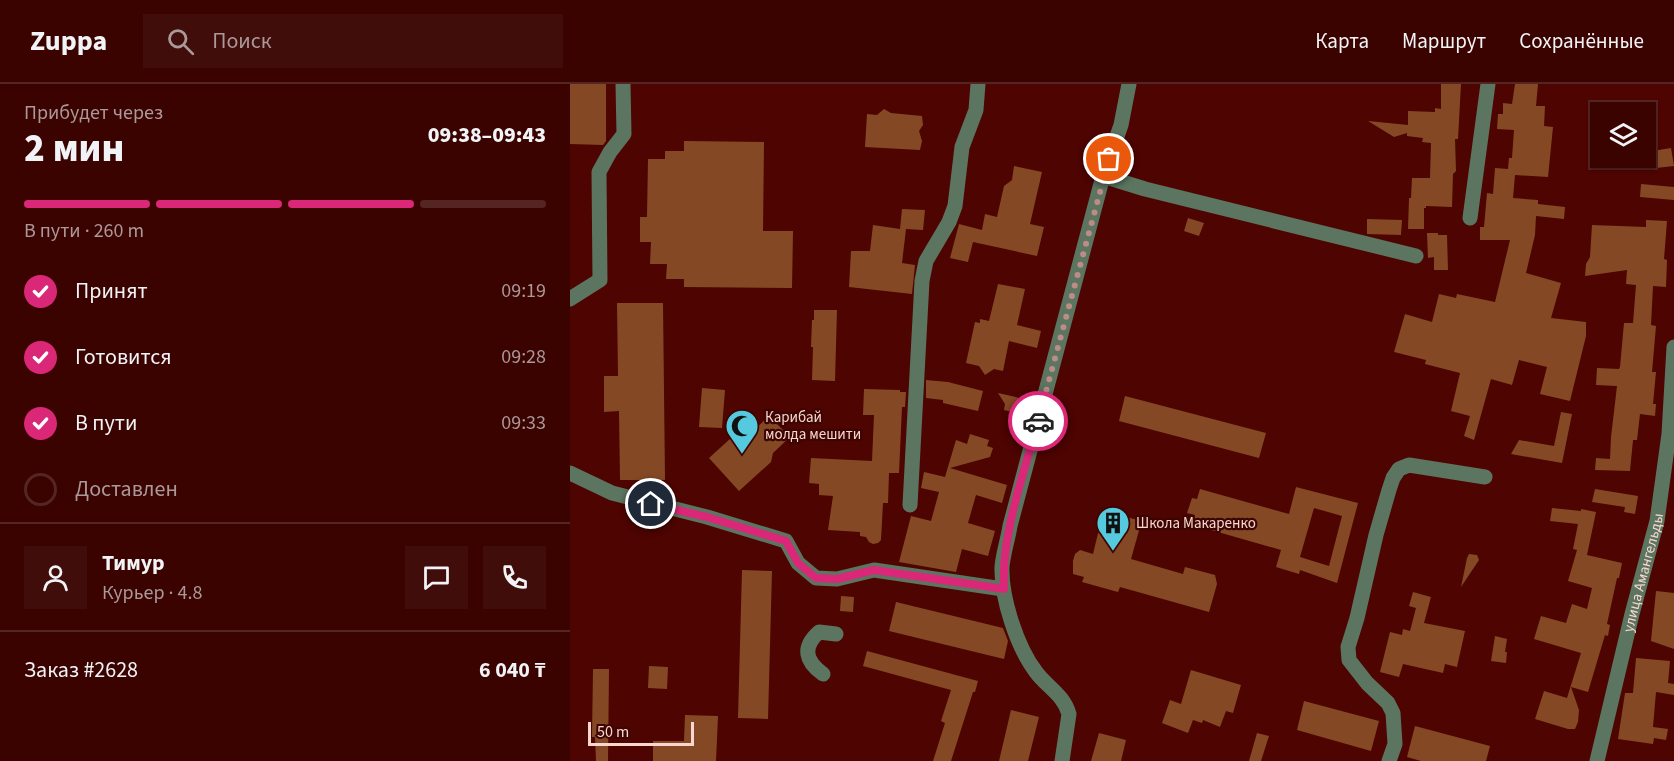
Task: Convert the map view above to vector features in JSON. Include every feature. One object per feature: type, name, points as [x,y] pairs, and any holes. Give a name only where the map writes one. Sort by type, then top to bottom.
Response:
[{"type":"street","points":[[570,299],[600,280],[599,172],[610,152],[624,134],[623,84]]},
{"type":"street","points":[[910,505],[922,281],[927,261],[949,222],[955,206],[962,147],[976,110],[978,84]]},
{"type":"street","points":[[1062,761],[1070,714],[1060,695],[1047,686],[1023,651],[1009,611],[1002,567],[1010,526],[1103,176],[1121,124],[1129,84]]},
{"type":"street","points":[[1470,218],[1488,84]]},
{"type":"street","points":[[1103,176],[1145,189],[1416,256]]},
{"type":"street","name":"улица Амангельды","points":[[1598,761],[1632,614],[1657,521],[1669,434],[1674,347]]},
{"type":"street","points":[[1389,761],[1395,744],[1393,713],[1388,703],[1367,683],[1349,660],[1348,646],[1393,478],[1399,469],[1409,465],[1485,477]]},
{"type":"street","points":[[570,473],[612,493],[707,517],[786,541],[798,563],[816,578],[837,579],[874,570],[1004,589]]},
{"type":"street","points":[[823,674],[812,666],[807,652],[811,639],[819,632],[836,634]]},
{"type":"building","points":[[570,84],[606,84],[606,141],[603,145],[570,144]]},
{"type":"building","points":[[1441,84],[1461,84],[1458,139],[1455,139],[1456,171],[1453,174],[1452,207],[1426,206],[1424,208],[1424,229],[1408,229],[1412,178],[1430,178],[1431,143],[1422,142],[1423,138],[1407,136],[1407,133],[1394,137],[1368,121],[1408,125],[1408,111],[1435,112],[1435,108],[1441,109]]},
{"type":"building","points":[[1515,84],[1538,84],[1536,106],[1545,106],[1544,126],[1553,127],[1548,177],[1515,175],[1513,198],[1538,200],[1538,204],[1565,207],[1564,219],[1536,216],[1535,235],[1526,273],[1561,283],[1551,318],[1586,322],[1586,336],[1570,401],[1540,394],[1547,367],[1519,360],[1512,385],[1491,379],[1474,440],[1464,436],[1470,416],[1451,411],[1460,373],[1425,364],[1426,360],[1394,352],[1405,314],[1432,322],[1439,294],[1456,298],[1457,294],[1495,302],[1510,240],[1480,240],[1480,227],[1484,227],[1487,193],[1493,194],[1495,168],[1508,169],[1509,158],[1512,158],[1514,130],[1497,129],[1498,114],[1503,114],[1503,103],[1512,104]]},
{"type":"building","points":[[884,109],[891,113],[922,116],[923,125],[919,131],[922,141],[920,150],[865,147],[867,114],[877,115]]},
{"type":"building","points":[[684,141],[764,142],[763,231],[793,231],[792,288],[684,287],[684,279],[666,279],[667,264],[650,264],[651,242],[640,242],[640,217],[647,217],[648,159],[665,159],[665,151],[684,151]]},
{"type":"building","points":[[1671,148],[1674,166],[1656,168],[1656,150]]},
{"type":"building","points":[[1014,166],[1042,172],[1030,224],[1044,227],[1037,256],[973,242],[968,262],[950,258],[959,224],[982,230],[985,214],[997,217],[1004,186],[1012,180]]},
{"type":"building","points":[[1641,184],[1674,187],[1674,200],[1640,197]]},
{"type":"building","points":[[902,209],[925,210],[923,230],[906,229],[902,263],[915,265],[912,294],[849,287],[851,251],[870,251],[873,225],[900,229]]},
{"type":"building","points":[[1188,218],[1204,223],[1199,236],[1184,231]]},
{"type":"building","points":[[1367,219],[1402,220],[1401,235],[1367,234]]},
{"type":"building","points":[[1646,220],[1667,221],[1664,259],[1667,260],[1666,287],[1653,286],[1651,325],[1656,326],[1652,372],[1656,372],[1653,404],[1656,404],[1655,416],[1640,414],[1637,440],[1633,440],[1630,471],[1595,470],[1596,458],[1610,459],[1617,386],[1596,385],[1597,368],[1619,369],[1620,367],[1624,323],[1633,323],[1636,285],[1626,284],[1627,270],[1585,276],[1586,264],[1590,257],[1592,225],[1646,227]]},
{"type":"building","points":[[1427,233],[1447,235],[1448,270],[1434,270],[1434,257],[1428,258]]},
{"type":"building","points":[[998,284],[1025,289],[1017,325],[1041,331],[1037,348],[1009,341],[1003,371],[994,369],[985,375],[979,366],[966,363],[975,322],[980,323],[980,319],[989,321]]},
{"type":"building","points":[[617,303],[663,303],[665,480],[620,480],[619,411],[604,412],[604,376],[618,376]]},
{"type":"building","points":[[814,310],[837,310],[835,381],[812,380],[813,347],[811,347]]},
{"type":"building","points":[[926,380],[948,382],[983,391],[978,411],[943,403],[943,400],[926,398]]},
{"type":"building","points":[[702,388],[725,390],[722,428],[699,427]]},
{"type":"building","points":[[864,389],[906,392],[905,407],[902,407],[899,473],[889,473],[888,503],[883,503],[881,540],[873,544],[866,537],[860,536],[860,532],[828,530],[833,496],[819,495],[819,484],[809,483],[811,458],[872,461],[874,415],[863,415]]},
{"type":"building","points":[[998,393],[1024,399],[1020,414],[1004,410],[1005,404]]},
{"type":"building","points":[[1125,396],[1266,433],[1259,458],[1119,421]]},
{"type":"building","points":[[1561,412],[1572,414],[1562,463],[1511,454],[1519,440],[1554,446]]},
{"type":"building","name":"Карибай молда мешити","points":[[769,416],[790,437],[773,453],[771,462],[739,491],[709,458],[742,428],[746,427],[753,431]]},
{"type":"building","points":[[970,434],[989,440],[987,446],[993,448],[990,457],[950,468],[1007,485],[1002,503],[976,495],[968,523],[995,531],[988,556],[962,549],[956,572],[899,562],[911,516],[931,521],[939,492],[921,488],[924,472],[945,477],[956,440],[967,444]]},
{"type":"building","points":[[1296,487],[1358,503],[1337,583],[1300,570],[1299,574],[1276,567],[1281,550],[1197,526],[1192,524],[1195,515],[1187,513],[1192,498],[1197,499],[1200,489],[1289,514]],"holes":[[[1314,508],[1342,516],[1329,566],[1300,557]]]},
{"type":"building","points":[[1595,489],[1638,496],[1635,514],[1624,512],[1625,507],[1592,502]]},
{"type":"building","points":[[1552,508],[1596,512],[1587,555],[1622,563],[1607,624],[1610,625],[1608,636],[1605,635],[1588,692],[1571,687],[1579,710],[1575,729],[1535,719],[1544,691],[1567,698],[1581,653],[1534,639],[1541,616],[1566,623],[1572,604],[1587,609],[1592,588],[1568,581],[1577,550],[1573,549],[1578,524],[1550,521]]},
{"type":"building","name":"Школа Макаренко","points":[[1106,512],[1138,520],[1140,527],[1131,559],[1183,574],[1185,567],[1215,575],[1217,584],[1209,612],[1120,587],[1118,592],[1082,582],[1084,577],[1073,574],[1075,554],[1080,550],[1093,554],[1102,517]]},
{"type":"building","points":[[1469,554],[1477,555],[1479,560],[1461,587],[1467,558]]},
{"type":"building","points":[[742,570],[772,571],[768,719],[738,718]]},
{"type":"building","points":[[1656,591],[1674,593],[1674,649],[1651,641]]},
{"type":"building","points":[[1413,592],[1431,597],[1424,623],[1465,631],[1457,667],[1445,664],[1443,673],[1403,664],[1399,677],[1380,672],[1390,632],[1402,635],[1403,629],[1410,631],[1416,608],[1409,606]]},
{"type":"building","points":[[841,596],[854,597],[853,612],[840,611]]},
{"type":"building","points":[[896,602],[1003,628],[1008,641],[1004,659],[889,631]]},
{"type":"building","points":[[1495,636],[1507,639],[1506,663],[1491,661]]},
{"type":"building","points":[[867,651],[978,681],[951,761],[933,761],[945,723],[941,721],[951,690],[863,666]]},
{"type":"building","points":[[1636,658],[1670,661],[1668,683],[1674,684],[1674,695],[1656,692],[1653,727],[1668,729],[1666,740],[1654,738],[1653,744],[1618,739],[1625,693],[1633,693]]},
{"type":"building","points":[[649,666],[668,667],[667,689],[648,688]]},
{"type":"building","points":[[593,669],[609,669],[608,761],[596,761],[595,737],[592,737]]},
{"type":"building","points":[[1191,670],[1241,685],[1233,713],[1226,711],[1220,727],[1203,720],[1202,723],[1193,720],[1188,733],[1162,723],[1170,700],[1181,704]]},
{"type":"building","points":[[1304,701],[1379,721],[1371,751],[1297,730]]},
{"type":"building","points":[[1011,710],[1039,717],[1028,761],[999,761]]},
{"type":"building","points":[[685,715],[718,716],[716,761],[653,761],[653,741],[684,741]]},
{"type":"building","points":[[1415,726],[1490,746],[1486,761],[1421,761],[1407,757]]},
{"type":"building","points":[[1099,733],[1126,740],[1121,761],[1091,761]]},
{"type":"building","points":[[1257,733],[1269,736],[1261,761],[1249,761]]},
{"type":"way so far","points":[[1038,421],[1109,159]]},
{"type":"place","name":"Карибай молда мешити","points":[[742,455]]},
{"type":"place","name":"Школа Макаренко","points":[[1113,552]]},
{"type":"route","points":[[651,504],[707,517],[786,541],[798,563],[816,578],[837,579],[874,570],[1004,589],[1002,567],[1010,526],[1038,421]]}]
